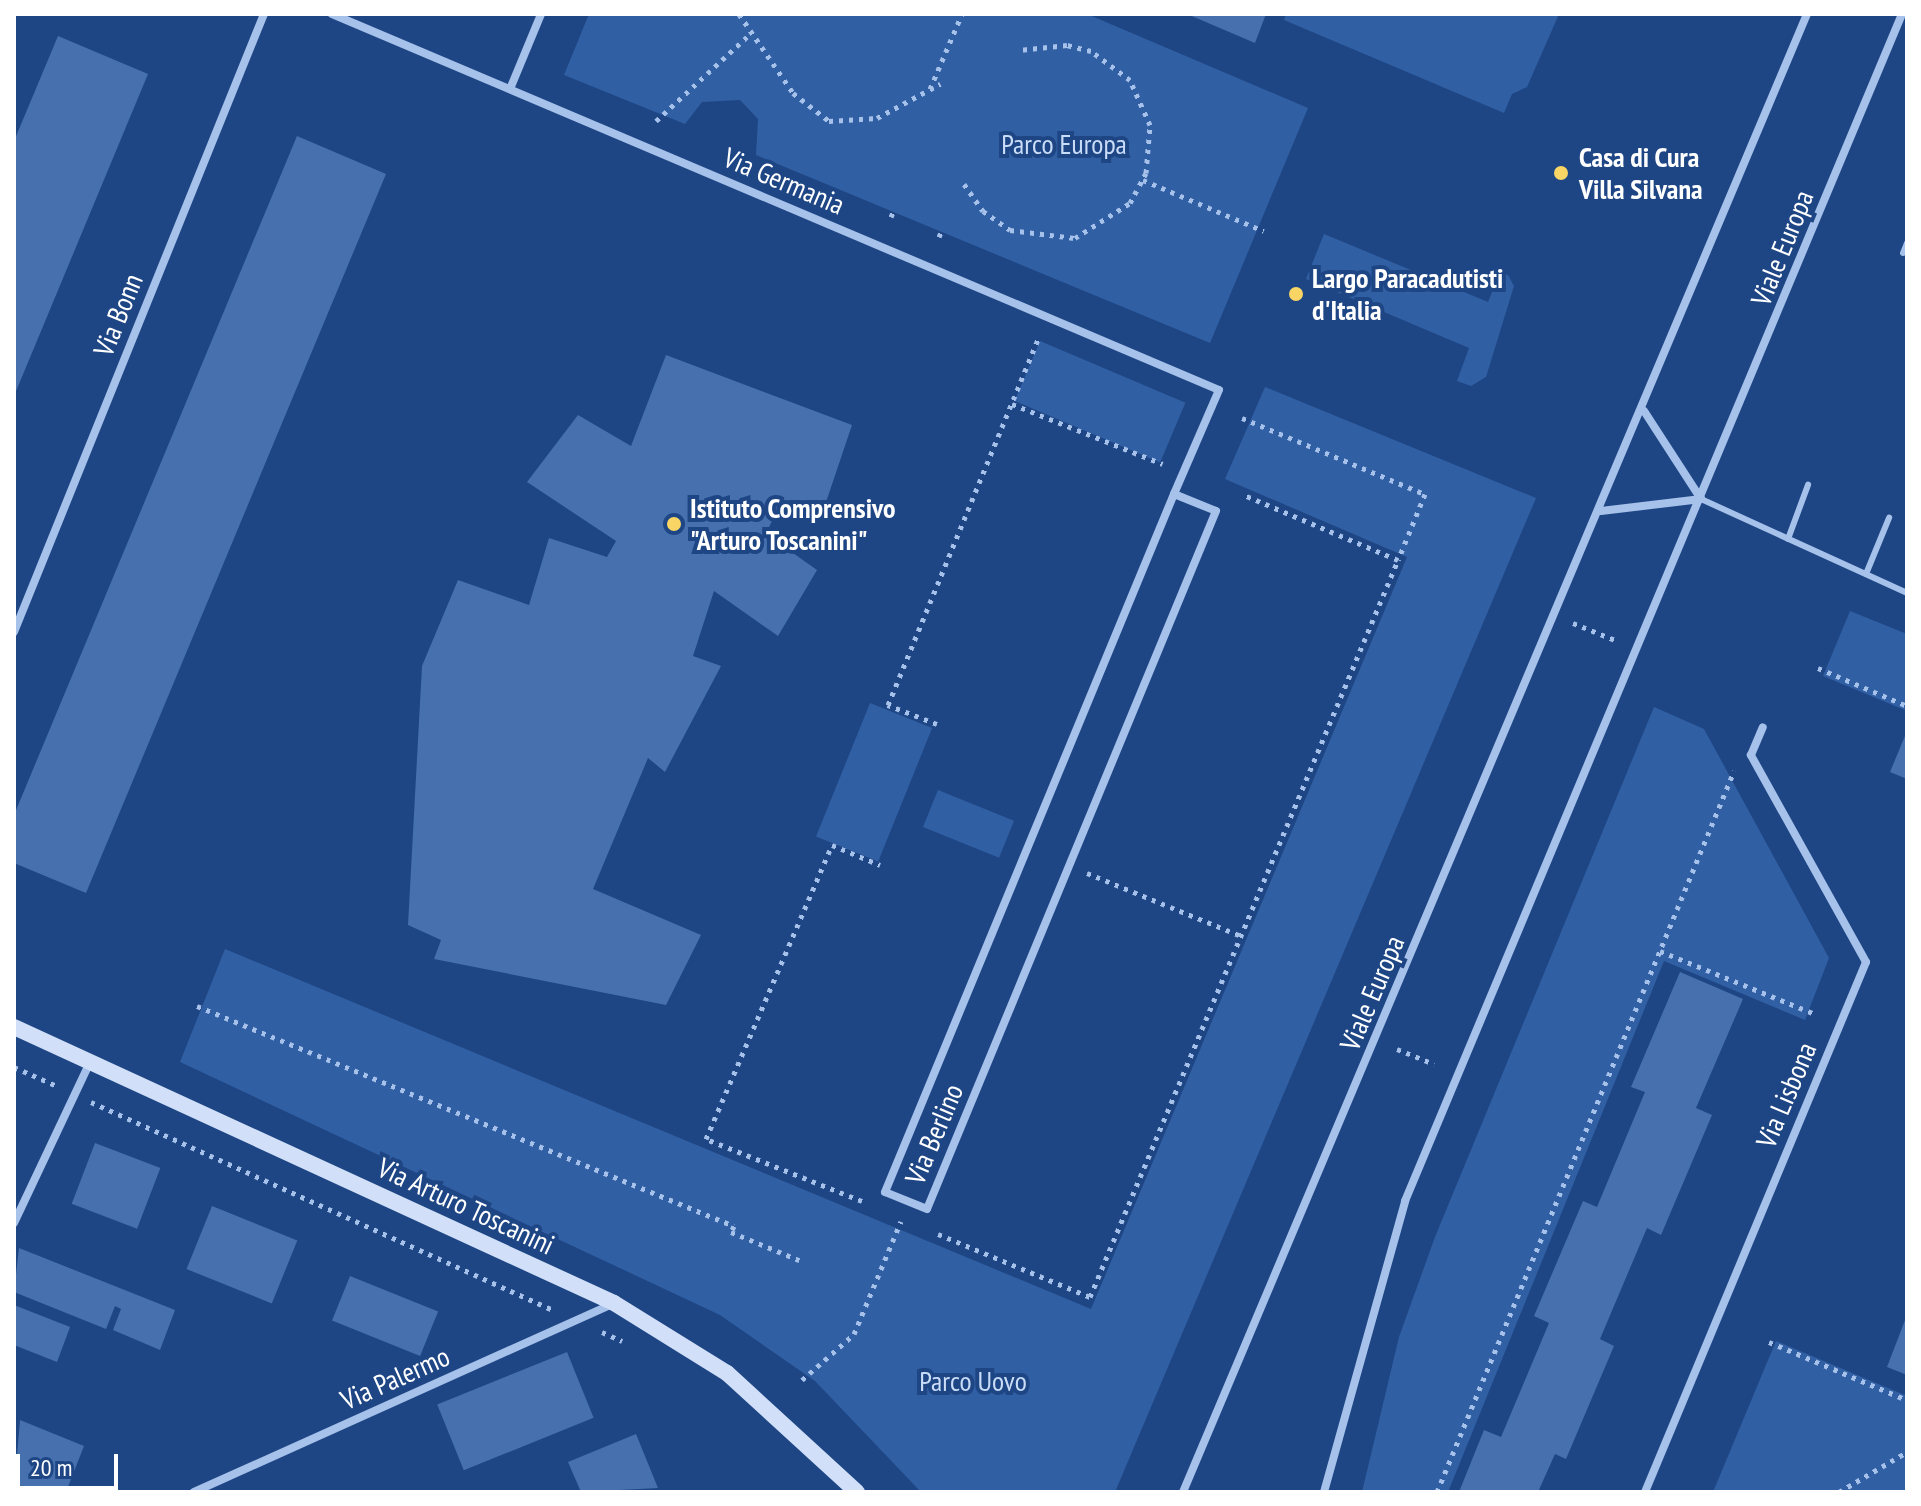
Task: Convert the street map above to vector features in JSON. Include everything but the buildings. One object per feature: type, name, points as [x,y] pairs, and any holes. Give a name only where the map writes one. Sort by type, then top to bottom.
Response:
[{"type":"street","name":"Via Bonn","points":[[14,632],[264,14]]},
{"type":"street","name":"Via Germania","points":[[332,14],[1219,390]]},
{"type":"street","points":[[510,89],[541,14]]},
{"type":"street","name":"Viale Europa","points":[[1183,1492],[1644,411],[1807,14]]},
{"type":"street","name":"Viale Europa","points":[[1324,1492],[1397,1222],[1902,14]]},
{"type":"street","name":"Via Berlino","points":[[1174,494],[1216,511],[927,1209],[885,1192],[1174,494],[1219,390]]},
{"type":"street","points":[[1601,511],[1701,499],[1644,411]]},
{"type":"street","name":"Via Lisbona","points":[[1645,1492],[1866,962],[1751,755],[1763,727]]},
{"type":"street","name":"Via Arturo Toscanini","points":[[14,1027],[614,1303],[727,1373],[857,1492]]},
{"type":"street","points":[[14,1223],[90,1061]]},
{"type":"street","name":"Via Palermo","points":[[194,1492],[614,1303]]},
{"type":"lane","points":[[1903,253],[1907,243]]},
{"type":"lane","points":[[1788,539],[1808,485]]},
{"type":"lane","points":[[1701,499],[1907,593]]},
{"type":"lane","points":[[1866,574],[1889,518]]},
{"type":"path","points":[[739,14],[749,35],[793,93],[829,121],[857,124],[940,84]]},
{"type":"path","points":[[930,90],[962,14]]},
{"type":"path","points":[[656,121],[749,35]]},
{"type":"path","points":[[964,184],[983,211],[1042,239],[1075,238],[1106,225],[1143,180],[1150,125],[1130,80],[1091,51],[1067,45],[1019,50]]},
{"type":"path","points":[[1143,180],[1264,231]]},
{"type":"path","points":[[891,217],[894,210]]},
{"type":"path","points":[[939,237],[942,230]]},
{"type":"path","points":[[937,724],[888,705],[1039,337]]},
{"type":"path","points":[[1011,403],[1163,464]]},
{"type":"path","points":[[938,1234],[1090,1297],[1425,494],[1242,418]]},
{"type":"path","points":[[1244,495],[1398,560]]},
{"type":"path","points":[[1573,623],[1615,640]]},
{"type":"path","points":[[1818,668],[1907,706]]},
{"type":"path","points":[[1437,1492],[1734,771]]},
{"type":"path","points":[[862,1201],[706,1139],[832,845],[880,865]]},
{"type":"path","points":[[1087,873],[1241,936]]},
{"type":"path","points":[[1660,951],[1815,1014]]},
{"type":"path","points":[[197,1006],[734,1226],[731,1232],[799,1260]]},
{"type":"path","points":[[1397,1049],[1434,1064]]},
{"type":"path","points":[[14,1067],[631,1345]]},
{"type":"path","points":[[802,1380],[854,1334],[909,1202]]},
{"type":"path","points":[[1769,1342],[1907,1400]]},
{"type":"path","points":[[1839,1492],[1907,1452]]},
{"type":"green space","name":"Parco Europa","points":[[589,14],[1087,14],[1308,108],[1210,343],[756,155],[758,119],[740,100],[702,102],[685,124],[564,75]]},
{"type":"green space","points":[[1286,14],[1559,14],[1527,87],[1512,94],[1504,113],[1284,20]]},
{"type":"green space","points":[[1324,234],[1488,302],[1500,273],[1508,275],[1514,286],[1486,377],[1471,386],[1457,381],[1469,348],[1306,279]]},
{"type":"green space","points":[[1040,341],[1185,403],[1160,463],[1015,401]]},
{"type":"green space","name":"Parco Uovo","points":[[1265,387],[1536,498],[1115,1492],[921,1492],[815,1381],[720,1315],[180,1062],[225,949],[1091,1309],[1407,557],[1225,479]]},
{"type":"green space","points":[[1850,611],[1907,634],[1907,711],[1823,676]]},
{"type":"green space","points":[[870,703],[932,728],[878,862],[816,837]]},
{"type":"green space","points":[[1654,707],[1704,729],[1829,958],[1805,1020],[1664,961],[1448,1492],[1362,1492],[1399,1337],[1435,1237]]},
{"type":"green space","points":[[938,790],[1014,821],[999,858],[923,827]]},
{"type":"green space","points":[[1776,1341],[1907,1396],[1907,1492],[1713,1492]]},
{"type":"place","name":"Casa di Cura Villa Silvana","points":[[1561,173]]},
{"type":"place","name":"Largo Paracadutisti d'Italia","points":[[1296,294]]},
{"type":"place","name":"Istituto Comprensivo \"Arturo Toscanini\"","points":[[674,524]]}]
